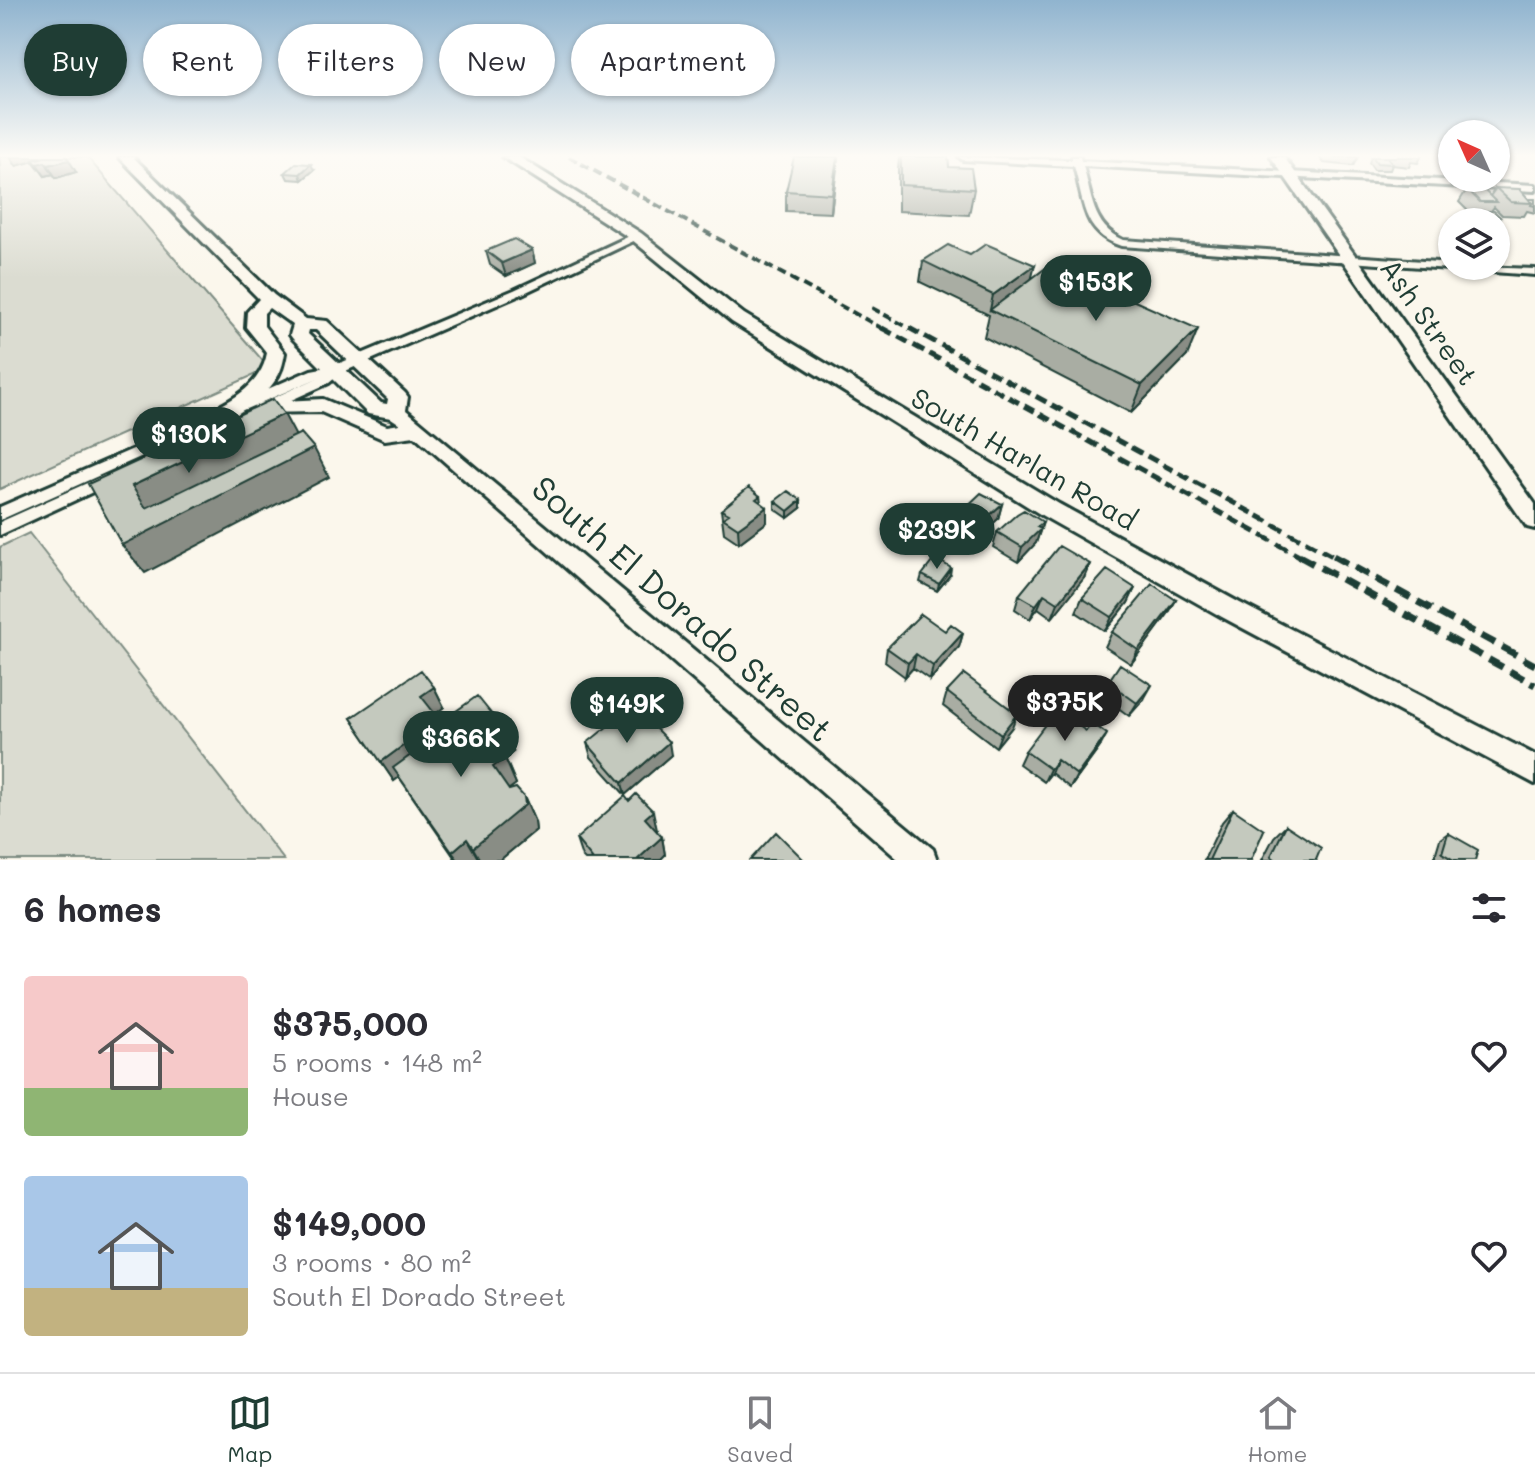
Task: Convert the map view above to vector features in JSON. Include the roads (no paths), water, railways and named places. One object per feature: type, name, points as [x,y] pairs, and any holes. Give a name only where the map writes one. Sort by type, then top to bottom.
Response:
[{"type":"street","name":"South El Dorado Street","points":[[165,197],[268,299],[302,324],[321,325],[360,360],[398,397],[396,412]]},
{"type":"street","name":"South Harlan Road","points":[[574,197],[636,236],[738,318],[1051,510],[1231,610],[1535,770]]},
{"type":"street","points":[[1087,197],[1094,225],[1108,239],[1138,245],[1535,272]]},
{"type":"street","name":"Ash Street","points":[[1309,197],[1535,504]]},
{"type":"street","points":[[0,514],[316,373],[336,370],[518,292],[636,236]]},
{"type":"street","name":"Ash Street","points":[[1355,260],[1535,521]]},
{"type":"street","points":[[202,424],[268,382],[275,368],[276,353],[255,327],[256,312],[268,299]]},
{"type":"street","name":"South El Dorado Street","points":[[302,324],[299,335],[375,409],[396,412],[419,429],[922,860]]},
{"type":"street","points":[[0,529],[324,380],[336,370]]},
{"type":"street","points":[[263,408],[323,405],[385,433],[419,429]]},
{"type":"railway","points":[[642,197],[885,330]]},
{"type":"railway","points":[[872,308],[913,330]]},
{"type":"railway","points":[[882,328],[1303,558]]},
{"type":"railway","points":[[909,328],[1336,558]]},
{"type":"railway","points":[[1299,556],[1535,685]]},
{"type":"railway","points":[[1333,556],[1535,665]]}]
